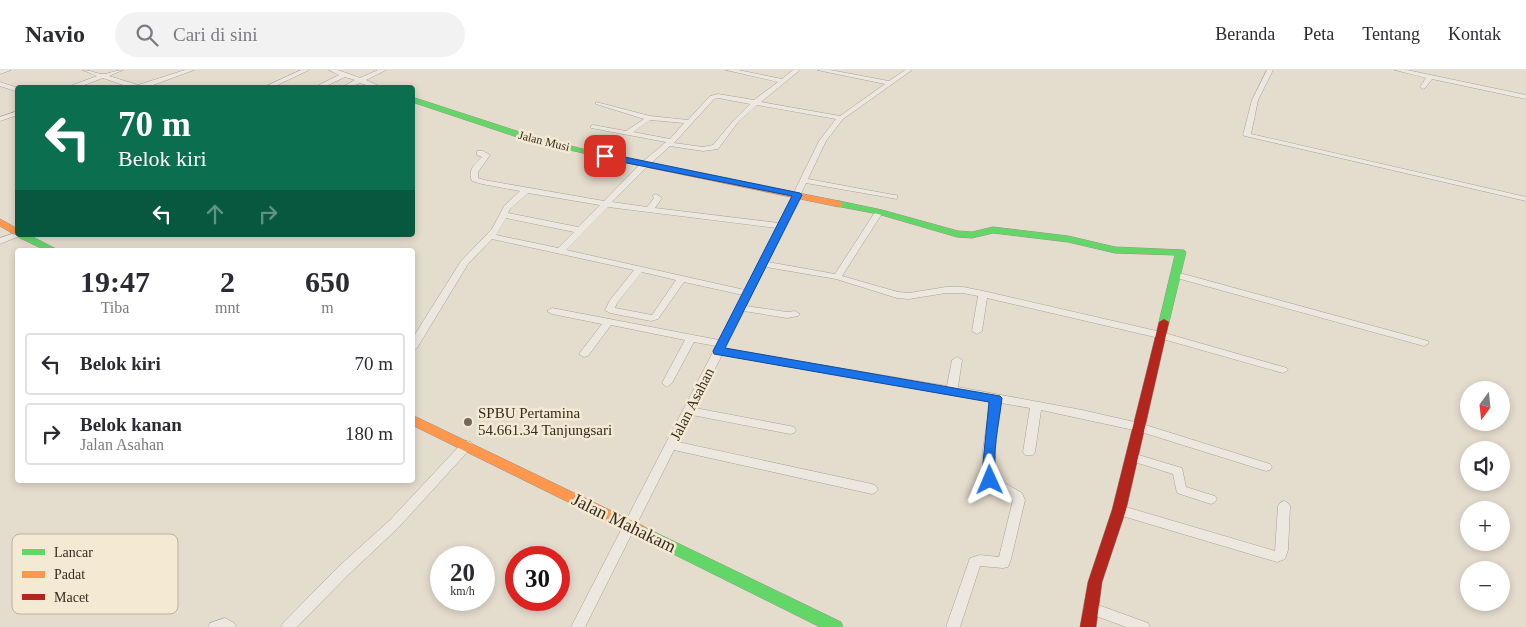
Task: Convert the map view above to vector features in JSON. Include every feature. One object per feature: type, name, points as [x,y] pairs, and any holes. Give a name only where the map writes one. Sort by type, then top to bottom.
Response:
[{"type":"street","points":[[0,72],[8,70]]},
{"type":"street","points":[[86,70],[133,85]]},
{"type":"street","points":[[77,85],[120,70]]},
{"type":"street","points":[[146,85],[191,70]]},
{"type":"street","points":[[272,85],[306,70]]},
{"type":"street","points":[[332,70],[372,85]]},
{"type":"street","points":[[349,85],[383,70]]},
{"type":"street","points":[[728,70],[784,81]]},
{"type":"street","points":[[593,127],[703,148],[715,147],[736,121],[756,102],[797,70]]},
{"type":"street","points":[[820,70],[888,83]]},
{"type":"street","name":"Jalan Asahan","points":[[578,627],[764,264],[823,141],[840,118],[908,70]]},
{"type":"street","points":[[1270,70],[1255,100],[1247,135],[1526,199]]},
{"type":"street","points":[[1403,71],[1526,97]]},
{"type":"street","points":[[875,81],[883,73]]},
{"type":"street","points":[[322,85],[344,75]]},
{"type":"street","points":[[1423,87],[1430,77]]},
{"type":"street","points":[[1,85],[15,89]]},
{"type":"street","points":[[560,252],[579,230],[644,165],[671,142],[715,96],[840,118]]},
{"type":"street","name":"Jalan Musi","points":[[415,100],[523,136],[644,165],[878,212],[968,235],[983,231],[1016,232],[1068,239],[1115,250],[1180,255],[1176,275]]},
{"type":"street","points":[[598,103],[649,118],[690,122]]},
{"type":"street","points":[[0,119],[15,114]]},
{"type":"street","points":[[626,134],[649,118]]},
{"type":"street","points":[[480,152],[486,155],[486,157],[474,169],[479,181],[605,204],[650,208],[782,226]]},
{"type":"street","points":[[804,180],[894,197]]},
{"type":"street","points":[[415,343],[472,253],[502,223],[507,208],[527,190]]},
{"type":"street","points":[[650,208],[658,198],[656,196]]},
{"type":"street","points":[[840,273],[878,212]]},
{"type":"street","points":[[505,215],[579,230]]},
{"type":"street","points":[[0,222],[15,230]]},
{"type":"street","points":[[0,241],[15,234]]},
{"type":"street","points":[[490,236],[748,293]]},
{"type":"street","points":[[28,237],[49,248]]},
{"type":"street","points":[[764,264],[840,273],[897,295],[909,296],[954,290],[983,294],[1161,335],[1283,370]]},
{"type":"street","points":[[640,269],[613,302],[610,310],[651,318],[656,317],[682,278]]},
{"type":"street","points":[[1088,627],[1090,608],[1107,539],[1120,510],[1176,275],[1424,343]]},
{"type":"street","points":[[977,331],[983,294]]},
{"type":"street","points":[[741,308],[795,314]]},
{"type":"street","points":[[552,311],[691,338],[720,348],[1036,405],[1140,427],[1266,467]]},
{"type":"street","points":[[584,354],[608,323]]},
{"type":"street","points":[[667,382],[691,338]]},
{"type":"street","points":[[952,390],[957,360]]},
{"type":"street","points":[[953,627],[975,562],[980,560],[1003,563],[1019,500],[1014,492],[990,480],[988,473],[996,398]]},
{"type":"street","points":[[1029,452],[1036,405]]},
{"type":"street","points":[[688,410],[790,430]]},
{"type":"street","name":"Jalan Mahakam","points":[[415,420],[836,627]]},
{"type":"street","points":[[288,627],[343,571],[394,524],[467,445]]},
{"type":"street","points":[[671,445],[872,489]]},
{"type":"street","points":[[1132,457],[1178,471],[1181,490],[1211,499]]},
{"type":"street","points":[[1120,510],[1276,557],[1280,556],[1282,550],[1284,506]]},
{"type":"street","points":[[1090,608],[1143,627]]},
{"type":"street","points":[[215,627],[224,624],[229,627]]},
{"type":"traffic: fast","points":[[415,100],[526,137],[617,159]]},
{"type":"traffic: fast","points":[[839,204],[879,212],[957,234],[972,235],[993,230],[1068,239],[1115,250],[1181,252],[1164,322]]},
{"type":"traffic: fast","points":[[25,237],[49,248]]},
{"type":"traffic: fast","points":[[640,531],[835,627]]},
{"type":"traffic: slow","points":[[617,159],[839,204]]},
{"type":"traffic: slow","points":[[0,222],[15,231]]},
{"type":"traffic: slow","points":[[415,420],[640,531]]},
{"type":"traffic: jam","points":[[1088,627],[1095,582],[1119,510],[1164,322]]},
{"type":"place","name":"SPBU Pertamina 54.661.34 Tanjungsari","points":[[468,422]]},
{"type":"route","points":[[605,156],[797,195],[764,264],[718,351],[996,398],[988,473],[990,480]]}]
